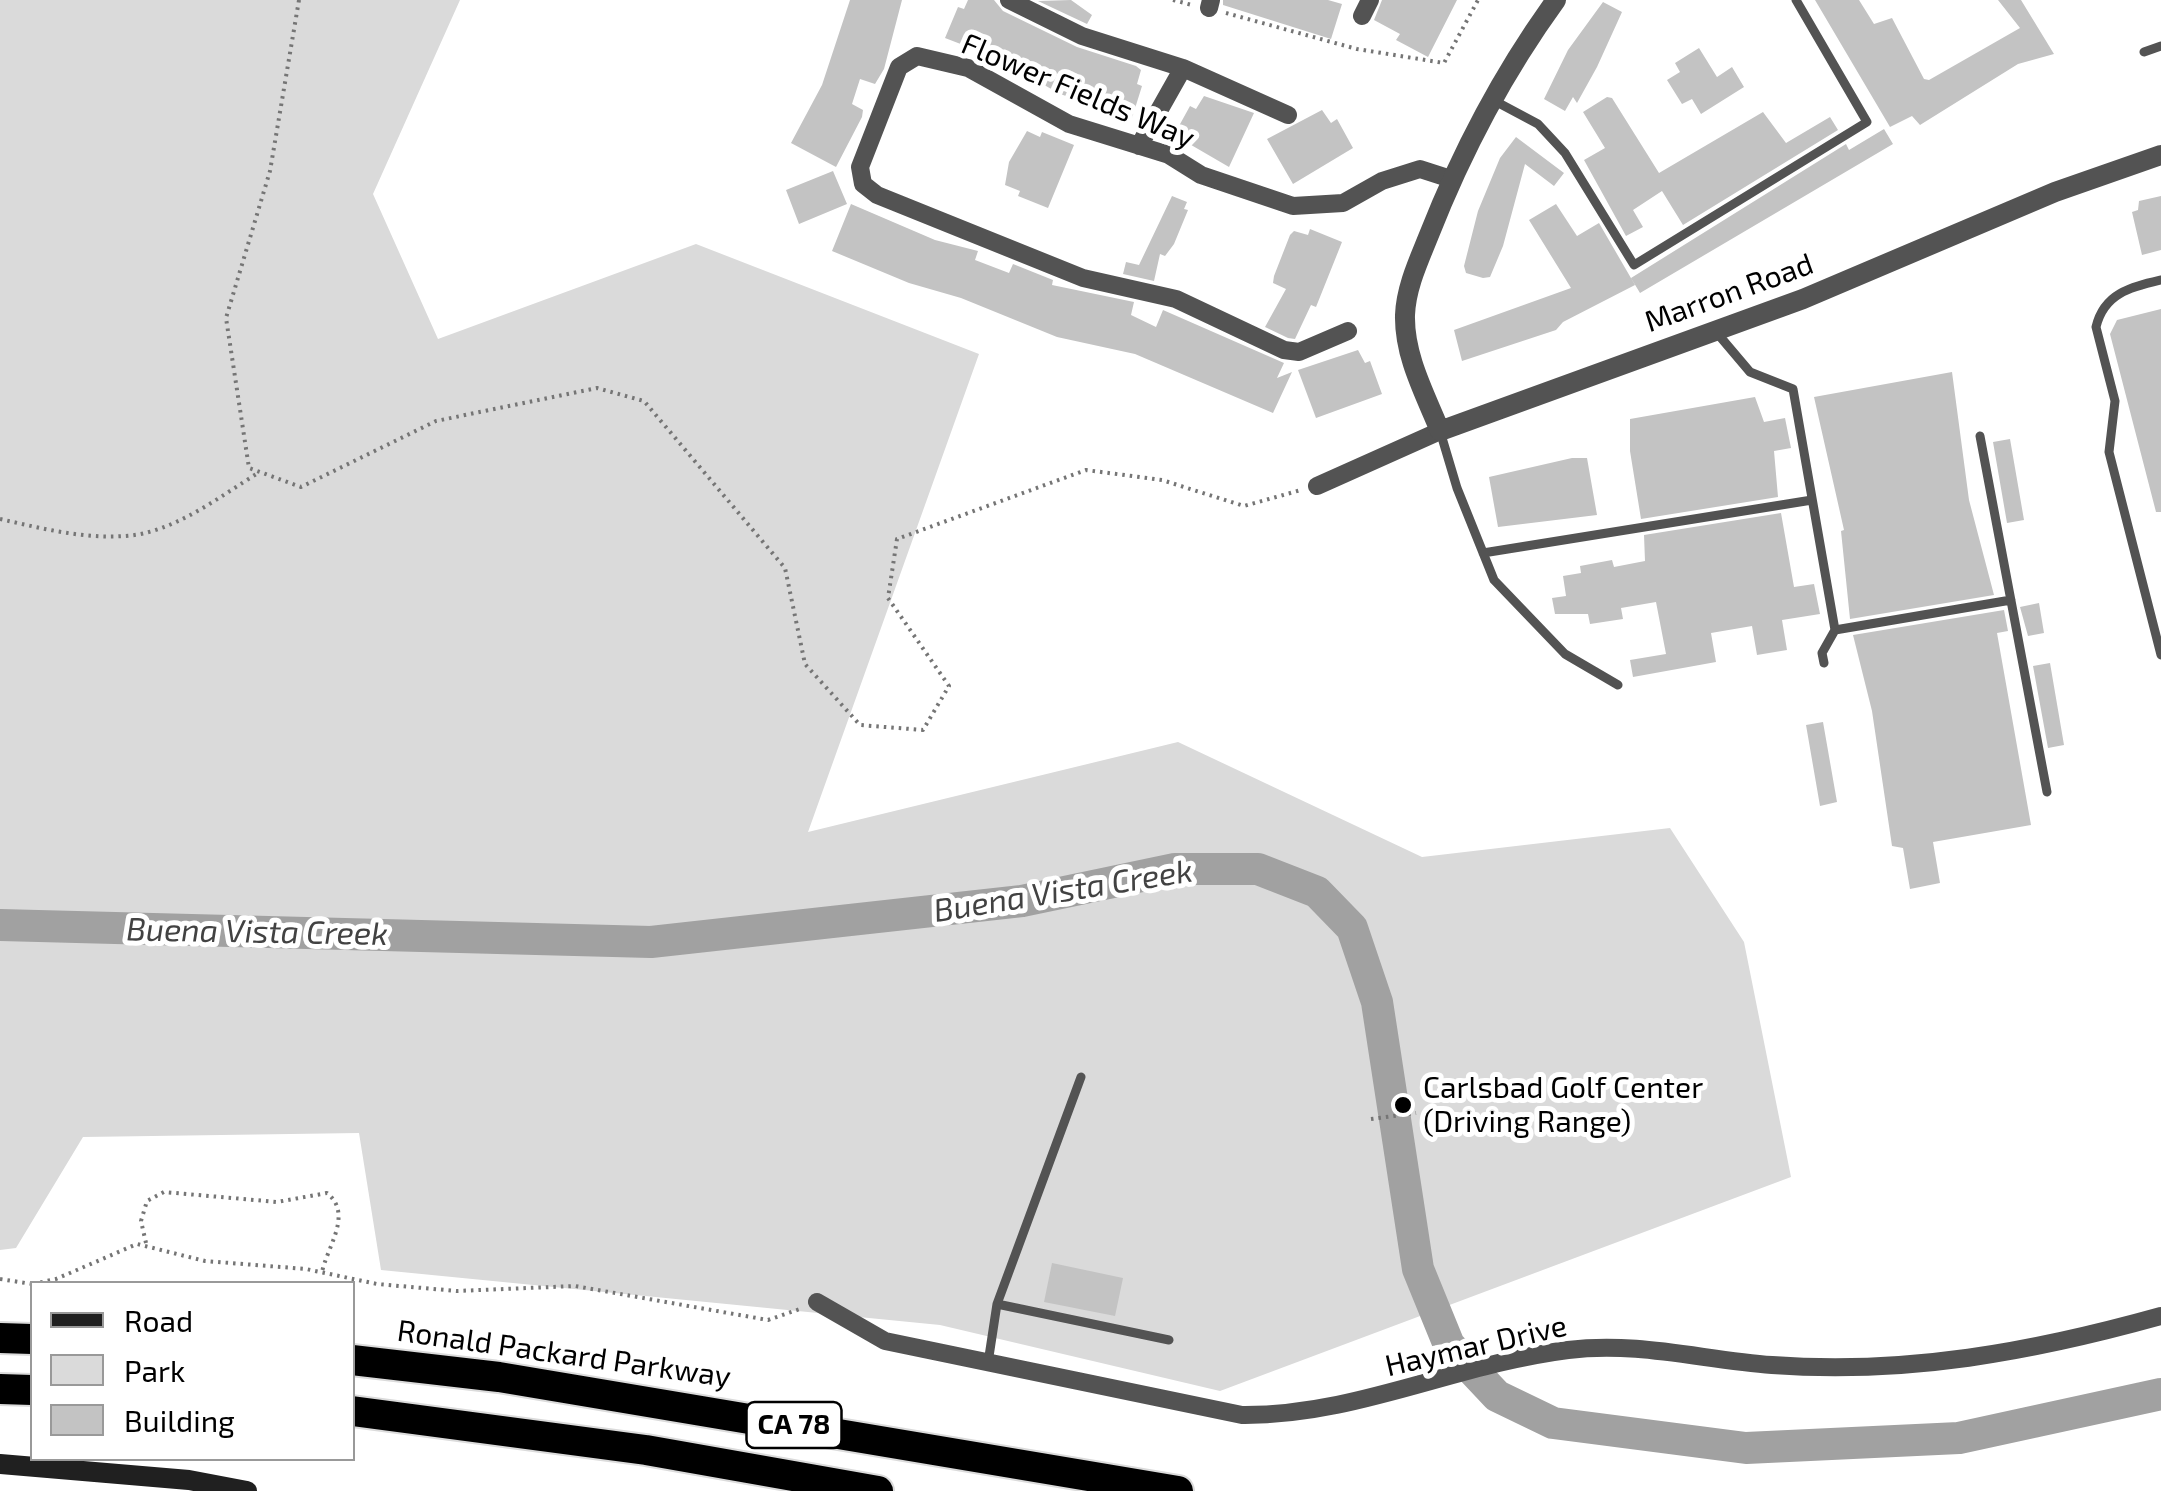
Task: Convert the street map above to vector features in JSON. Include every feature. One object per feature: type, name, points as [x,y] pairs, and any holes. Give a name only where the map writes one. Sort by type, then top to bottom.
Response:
[{"type":"highway","points":[[0,1338],[30,1339]]},
{"type":"highway","name":"Ronald Packard Parkway","points":[[355,1360],[536,1383],[1178,1491]]},
{"type":"highway","points":[[0,1390],[30,1390]]},
{"type":"highway","name":"CA 78","points":[[355,1411],[646,1450],[878,1491]]},
{"type":"main road","points":[[0,1464],[247,1491]]},
{"type":"street","points":[[1009,0],[1082,36],[1183,68],[1288,115]]},
{"type":"street","points":[[1440,431],[1417,376],[1405,312],[1412,280],[1451,179],[1491,99],[1556,0]]},
{"type":"street","name":"Flower Fields Way","points":[[1348,331],[1299,352],[1284,350],[1176,299],[1084,278],[876,195],[863,184],[860,167],[899,67],[917,56],[968,68],[1068,124],[1169,156],[1201,176],[1293,206],[1344,203],[1382,181],[1420,169],[1451,179]]},
{"type":"street","points":[[1139,146],[1183,68]]},
{"type":"street","name":"Marron Road","points":[[1317,486],[1440,431],[1820,292],[2102,174],[2161,155]]},
{"type":"street","name":"Haymar Drive","points":[[817,1302],[885,1341],[1242,1415],[1291,1416],[1568,1350],[1620,1347],[1770,1365],[1909,1366],[2064,1343],[2161,1316]]},
{"type":"lane","points":[[1491,99],[1538,124],[1565,153],[1634,265],[1868,122],[1796,0]]},
{"type":"lane","points":[[2144,52],[2161,46]]},
{"type":"lane","points":[[2161,280],[2127,288],[2114,296],[2096,327],[2115,401],[2108,452],[2161,655]]},
{"type":"lane","points":[[1716,331],[1750,372],[1792,389],[1835,630],[1822,653],[1824,663]]},
{"type":"lane","points":[[1440,431],[1494,580],[1565,654],[1618,685]]},
{"type":"lane","points":[[1980,436],[2047,792]]},
{"type":"lane","points":[[1483,553],[1812,500]]},
{"type":"lane","points":[[1835,630],[2010,600]]},
{"type":"lane","points":[[988,1363],[997,1304],[1082,1077]]},
{"type":"lane","points":[[997,1304],[1169,1340]]},
{"type":"path","points":[[299,0],[270,170],[226,318],[249,468],[301,488],[436,421],[597,388],[644,401],[785,568],[805,664],[860,725],[924,730],[949,686],[888,598],[897,539],[1086,470],[1162,480],[1244,506],[1317,486]]},
{"type":"path","points":[[1210,4],[1356,49],[1444,62],[1478,0]]},
{"type":"path","points":[[0,519],[55,531],[127,537],[186,517],[260,472]]},
{"type":"path","points":[[1371,1119],[1416,1113]]},
{"type":"path","points":[[146,1245],[141,1222],[147,1202],[164,1192],[277,1202],[327,1193],[338,1203],[341,1215],[322,1272]]},
{"type":"path","points":[[47,1281],[106,1254],[146,1245],[236,1266],[322,1272],[377,1284],[457,1290],[576,1286],[768,1320],[817,1302]]},
{"type":"path","points":[[0,1279],[30,1284]]},
{"type":"green space","points":[[0,0],[460,0],[373,194],[438,339],[696,244],[979,354],[808,832],[1178,742],[1422,857],[1670,828],[1744,942],[1791,1177],[1220,1391],[940,1325],[381,1270],[359,1133],[83,1137],[16,1248],[0,1250]]},
{"type":"building","points":[[850,0],[902,0],[884,69],[875,84],[860,79],[852,104],[863,110],[862,117],[836,167],[791,143],[822,85]]},
{"type":"building","points":[[968,0],[994,0],[1003,11],[1077,47],[1136,66],[1141,70],[1137,84],[1142,86],[1132,118],[1060,94],[997,58],[945,38],[958,7],[964,9]]},
{"type":"building","points":[[1071,0],[1092,15],[1087,24],[1038,1]]},
{"type":"building","points":[[1223,0],[1328,0],[1342,4],[1331,39],[1223,5]]},
{"type":"building","points":[[1382,0],[1457,0],[1428,57],[1396,40],[1400,34],[1374,20]]},
{"type":"building","points":[[1815,0],[1859,0],[1874,24],[1892,18],[1924,79],[1929,80],[2020,28],[1998,0],[2021,0],[2054,54],[2018,64],[1920,125],[1912,116],[1890,127]]},
{"type":"building","points":[[1603,2],[1622,12],[1577,103],[1573,97],[1565,111],[1544,99],[1568,50]]},
{"type":"building","points":[[1699,48],[1717,77],[1732,67],[1744,87],[1701,114],[1692,99],[1682,104],[1667,80],[1680,72],[1675,63]]},
{"type":"building","points":[[1204,96],[1254,113],[1229,167],[1174,135],[1190,106],[1196,109]]},
{"type":"building","points":[[1607,97],[1612,98],[1659,173],[1763,112],[1786,143],[1830,117],[1838,130],[1683,225],[1662,191],[1633,210],[1643,227],[1626,236],[1584,160],[1605,148],[1583,112]]},
{"type":"building","points":[[1322,110],[1331,123],[1337,119],[1353,148],[1293,184],[1267,139]]},
{"type":"building","points":[[1884,129],[1893,144],[1640,293],[1631,278],[1846,144],[1849,150]]},
{"type":"building","points":[[1027,131],[1040,137],[1042,132],[1074,145],[1048,208],[1018,196],[1020,191],[1005,185],[1009,162]]},
{"type":"building","points":[[1516,137],[1564,173],[1554,186],[1525,164],[1503,246],[1490,277],[1466,273],[1464,266],[1478,211],[1500,158]]},
{"type":"building","points":[[833,171],[847,204],[799,224],[786,190]]},
{"type":"building","points":[[1172,196],[1187,202],[1184,209],[1188,210],[1174,244],[1165,256],[1160,254],[1154,281],[1123,274],[1126,262],[1139,265]]},
{"type":"building","points":[[2161,196],[2161,250],[2142,255],[2132,212],[2138,210],[2139,201]]},
{"type":"building","points":[[851,204],[935,240],[978,251],[975,260],[1009,273],[1013,264],[1053,280],[1052,285],[1134,302],[1131,315],[1156,327],[1163,310],[1284,363],[1277,378],[1292,372],[1273,413],[1135,354],[1057,337],[961,298],[909,283],[832,251]]},
{"type":"building","points":[[1556,204],[1577,236],[1599,223],[1635,285],[1563,322],[1556,330],[1462,361],[1454,330],[1571,288],[1529,220]]},
{"type":"building","points":[[1310,229],[1342,242],[1316,307],[1311,305],[1295,339],[1288,338],[1265,327],[1286,289],[1273,283],[1274,276],[1290,235],[1294,231],[1308,235]]},
{"type":"building","points":[[2161,309],[2161,512],[2156,512],[2110,334],[2117,320]]},
{"type":"building","points":[[1358,350],[1365,363],[1370,361],[1382,394],[1316,418],[1298,370]]},
{"type":"building","points":[[1952,372],[1969,500],[1994,595],[1850,619],[1841,531],[1844,530],[1814,397]]},
{"type":"building","points":[[1755,397],[1764,422],[1785,418],[1791,448],[1774,451],[1778,497],[1641,519],[1630,451],[1630,419]]},
{"type":"building","points":[[2010,439],[2024,520],[2007,523],[1993,442]]},
{"type":"building","points":[[1587,458],[1597,515],[1498,527],[1489,477]]},
{"type":"building","points":[[1781,513],[1794,587],[1814,584],[1820,614],[1782,620],[1787,650],[1757,655],[1752,626],[1711,633],[1716,662],[1633,677],[1630,660],[1666,654],[1656,602],[1621,608],[1623,619],[1590,624],[1588,614],[1555,614],[1552,598],[1566,596],[1563,576],[1581,573],[1580,566],[1612,560],[1614,567],[1645,561],[1644,535]]},
{"type":"building","points":[[2039,603],[2044,633],[2028,636],[2020,607]]},
{"type":"building","points":[[2004,610],[2008,631],[1997,633],[2031,825],[1933,842],[1940,883],[1910,889],[1903,848],[1892,846],[1872,711],[1853,635]]},
{"type":"building","points":[[2050,663],[2064,745],[2048,748],[2033,666]]},
{"type":"building","points":[[1823,722],[1837,802],[1820,806],[1806,725]]},
{"type":"building","points":[[1052,1263],[1123,1278],[1115,1316],[1044,1302]]},
{"type":"waterway","name":"Buena Vista Creek","points":[[0,925],[651,942],[1022,901],[1175,869],[1258,869],[1317,892],[1352,928],[1377,1002],[1418,1269],[1449,1345],[1497,1396],[1553,1423],[1746,1448],[1959,1438],[2161,1394]]},
{"type":"place","name":"Carlsbad Golf Center (Driving Range)","points":[[1403,1105]]}]
